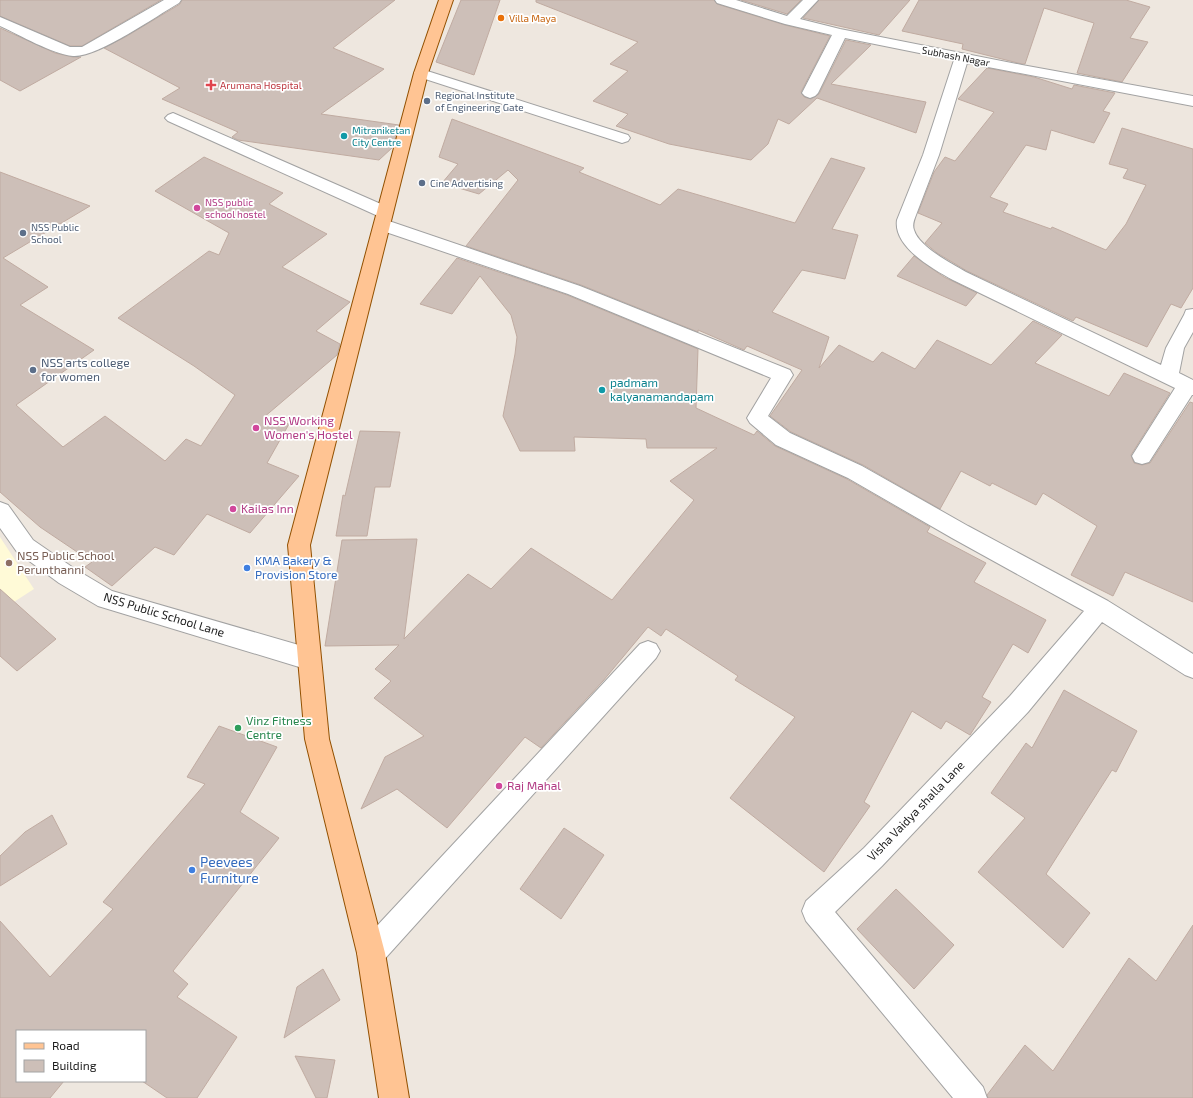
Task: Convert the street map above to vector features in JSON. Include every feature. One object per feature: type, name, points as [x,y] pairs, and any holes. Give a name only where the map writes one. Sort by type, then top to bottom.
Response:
[{"type":"main road","points":[[394,1098],[371,953],[317,740],[300,545],[421,73],[444,1]]},
{"type":"street","points":[[0,21],[69,51],[82,52],[93,48],[174,0]]},
{"type":"street","name":"Subhash Nagar","points":[[722,0],[790,21],[840,33],[962,56],[1045,74],[1193,101]]},
{"type":"street","points":[[790,21],[811,0]]},
{"type":"street","points":[[810,93],[840,33]]},
{"type":"street","points":[[962,56],[934,149],[907,215],[904,228],[909,239],[921,252],[949,270],[978,286],[1190,387],[1142,456]]},
{"type":"street","points":[[421,73],[622,138]]},
{"type":"street","points":[[173,118],[384,218],[574,290],[783,375],[757,418],[783,439],[855,472],[960,532],[1100,608],[1193,667]]},
{"type":"street","points":[[1168,376],[1175,348],[1193,315]]},
{"type":"street","name":"NSS Public School Lane","points":[[0,511],[25,546],[66,576],[106,599],[309,659]]},
{"type":"street","name":"Visha Vaidya shalla Lane","points":[[972,1098],[816,911],[873,857],[1019,704],[1100,608]]},
{"type":"street","points":[[371,953],[648,651]]},
{"type":"shaded area","name":"NSS Public School Perunthanni","points":[[0,537],[34,589],[0,611]]},
{"type":"building","points":[[0,0],[161,0],[82,46],[70,46],[0,16]]},
{"type":"building","points":[[182,0],[395,0],[333,48],[384,69],[321,114],[399,125],[393,147],[379,160],[238,140],[232,137],[238,132],[162,99],[180,88],[104,48],[180,4]]},
{"type":"building","points":[[461,0],[500,0],[474,75],[436,62]]},
{"type":"building","points":[[536,0],[714,0],[717,4],[785,25],[830,36],[801,92],[804,97],[811,99],[819,94],[846,40],[871,45],[831,84],[926,102],[916,133],[817,98],[789,124],[778,119],[768,144],[751,160],[669,144],[616,126],[628,114],[593,101],[628,71],[610,64],[638,42],[536,2]]},
{"type":"building","points":[[741,0],[801,0],[787,14]]},
{"type":"building","points":[[819,0],[910,0],[879,35],[803,18]]},
{"type":"building","points":[[919,0],[1126,0],[1150,7],[1130,38],[1148,42],[1122,82],[1077,73],[1094,23],[1044,8],[1025,64],[1022,64],[962,49],[963,44],[902,31]]},
{"type":"building","points":[[0,28],[55,53],[73,57],[81,57],[20,91],[0,80]]},
{"type":"building","points":[[987,68],[1034,77],[1072,89],[1074,85],[1115,93],[1103,111],[1110,113],[1094,143],[1051,130],[1046,150],[1026,145],[990,197],[1008,204],[1003,212],[1051,229],[1052,227],[1106,250],[1126,224],[1146,185],[1123,178],[1128,169],[1109,164],[1122,128],[1193,149],[1193,288],[1181,308],[1171,304],[1147,347],[1076,317],[1073,321],[967,271],[937,253],[925,243],[942,223],[918,213],[934,172],[945,157],[955,161],[994,112],[958,99]]},
{"type":"building","points":[[452,119],[584,168],[579,172],[660,205],[678,189],[795,223],[831,158],[865,168],[832,229],[858,235],[845,279],[802,270],[772,312],[829,337],[819,368],[839,345],[873,362],[882,352],[915,369],[937,340],[991,365],[1033,321],[1062,335],[1035,363],[1109,396],[1124,373],[1170,393],[1131,455],[1134,463],[1142,465],[1150,463],[1190,402],[1193,403],[1193,602],[1125,572],[1113,596],[1071,575],[1097,526],[1043,493],[1036,505],[992,483],[990,486],[961,471],[940,509],[863,465],[791,432],[770,416],[802,370],[747,346],[744,350],[698,330],[698,332],[581,285],[466,246],[518,180],[508,170],[479,194],[442,183],[458,164],[439,157]]},
{"type":"building","points":[[204,157],[283,193],[269,204],[327,234],[282,267],[350,302],[316,331],[340,344],[337,355],[263,418],[289,424],[267,463],[299,476],[250,533],[207,514],[174,555],[155,547],[112,586],[85,567],[92,562],[40,527],[0,492],[0,172],[90,206],[3,258],[48,287],[20,305],[94,350],[16,405],[63,447],[105,416],[165,461],[186,439],[201,446],[235,395],[194,366],[118,318],[209,251],[219,255],[229,233],[155,191]]},
{"type":"building","points":[[914,256],[944,277],[977,293],[966,306],[897,276]]},
{"type":"building","points":[[457,258],[567,295],[698,349],[696,408],[754,435],[757,431],[775,446],[847,479],[930,527],[927,532],[986,563],[974,582],[1046,620],[1028,653],[1013,644],[982,697],[991,702],[970,735],[946,721],[941,729],[912,711],[864,802],[870,806],[824,872],[730,798],[795,717],[735,680],[738,676],[666,629],[661,636],[648,627],[603,681],[541,748],[525,737],[447,828],[397,789],[361,809],[385,757],[424,736],[374,698],[391,681],[375,669],[399,645],[325,646],[342,540],[417,539],[404,639],[468,574],[491,589],[531,548],[612,600],[694,500],[670,481],[717,448],[647,448],[646,439],[574,437],[575,451],[520,451],[503,416],[517,337],[511,315],[480,276],[452,314],[420,304]]},
{"type":"building","points":[[360,431],[400,432],[390,487],[375,487],[367,536],[336,536],[343,495],[345,496]]},
{"type":"building","points":[[0,589],[56,639],[17,671],[0,656]]},
{"type":"building","points":[[1064,690],[1137,731],[1116,772],[1112,770],[1046,874],[1090,913],[1063,948],[978,872],[1025,818],[991,793],[1026,743],[1032,748]]},
{"type":"building","points":[[219,726],[277,747],[240,812],[279,838],[173,971],[188,984],[177,997],[237,1037],[197,1098],[167,1098],[143,1082],[146,1082],[146,1030],[16,1030],[16,1082],[63,1082],[50,1098],[0,1098],[0,921],[50,977],[113,909],[103,902],[205,784],[187,777]]},
{"type":"building","points":[[52,815],[67,844],[0,886],[0,856],[25,832]]},
{"type":"building","points":[[564,828],[604,855],[561,919],[520,889]]},
{"type":"building","points":[[896,889],[954,945],[914,989],[857,929]]},
{"type":"building","points":[[1193,925],[1193,1098],[988,1098],[987,1095],[1025,1045],[1053,1071],[1129,958],[1156,981]]},
{"type":"building","points":[[323,969],[340,1000],[284,1038],[297,987]]},
{"type":"building","points":[[295,1056],[335,1060],[327,1098],[316,1098]]},
{"type":"place","name":"Villa Maya","points":[[501,18]]},
{"type":"place","name":"Arumana Hospital","points":[[211,85]]},
{"type":"place","name":"Regional Institute of Engineering Gate","points":[[427,101]]},
{"type":"place","name":"Mitraniketan City Centre","points":[[344,136]]},
{"type":"place","name":"Cine Advertising","points":[[422,183]]},
{"type":"place","name":"NSS public school hostel","points":[[197,208]]},
{"type":"place","name":"NSS Public School","points":[[23,233]]},
{"type":"place","name":"NSS arts college for women","points":[[33,370]]},
{"type":"place","name":"padmam kalyanamandapam","points":[[602,390]]},
{"type":"place","name":"NSS Working Women's Hostel","points":[[256,428]]},
{"type":"place","name":"Kailas Inn","points":[[233,509]]},
{"type":"place","name":"NSS Public School Perunthanni","points":[[9,563]]},
{"type":"place","name":"KMA Bakery & Provision Store","points":[[247,568]]},
{"type":"place","name":"Vinz Fitness Centre","points":[[238,728]]},
{"type":"place","name":"Raj Mahal","points":[[499,786]]},
{"type":"place","name":"Peevees Furniture","points":[[192,870]]}]
